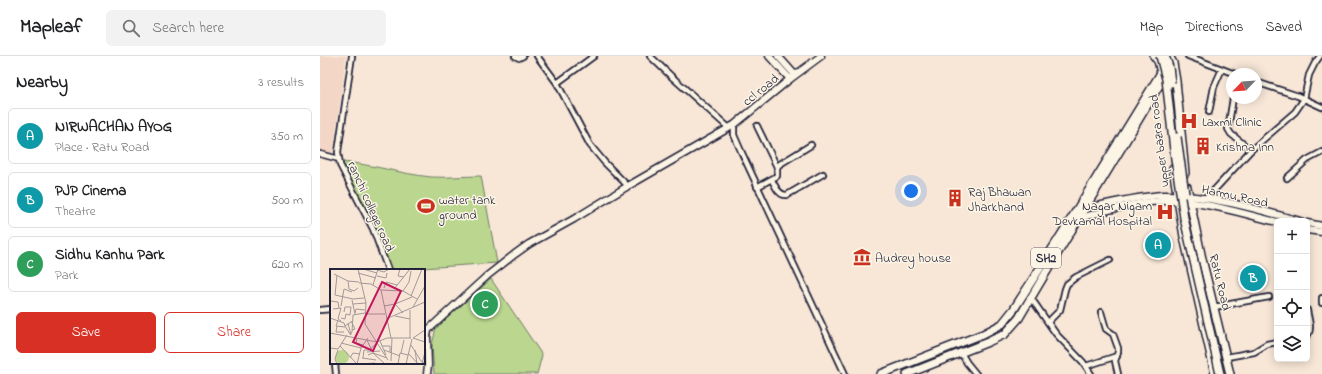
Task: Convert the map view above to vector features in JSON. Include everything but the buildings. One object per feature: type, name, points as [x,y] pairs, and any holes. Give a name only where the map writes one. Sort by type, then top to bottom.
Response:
[{"type":"main road","name":"upper bazra road","points":[[1154,56],[1158,61],[1161,72],[1177,198]]},
{"type":"main road","points":[[1160,56],[1166,79],[1174,158],[1184,218],[1220,374]]},
{"type":"main road","name":"upper bazra road","points":[[1171,58],[1176,81],[1189,200]]},
{"type":"main road","points":[[1161,72],[1171,58]]},
{"type":"main road","points":[[1162,80],[1171,58]]},
{"type":"main road","points":[[1171,58],[1170,74],[1188,217],[1225,374]]},
{"type":"main road","name":"SH2","points":[[882,374],[983,334],[1002,324],[1014,309],[1077,210],[1161,72]]},
{"type":"main road","name":"SH2","points":[[907,374],[1005,334],[1019,318],[1162,80]]},
{"type":"main road","name":"Ratu Road","points":[[1177,198],[1184,237],[1215,374]]},
{"type":"main road","name":"Ratu Road","points":[[1189,200],[1230,374]]},
{"type":"street","name":"ranchi college road","points":[[352,56],[338,159],[375,233],[388,269]]},
{"type":"street","points":[[514,56],[519,58],[523,56]]},
{"type":"street","points":[[537,56],[556,83],[590,145],[605,163],[628,186]]},
{"type":"street","points":[[556,83],[594,56]]},
{"type":"street","points":[[650,56],[672,77],[731,126],[757,187],[845,374]]},
{"type":"street","points":[[769,56],[790,79]]},
{"type":"street","points":[[778,56],[796,75]]},
{"type":"street","name":"ccl road","points":[[426,328],[487,276],[529,244],[731,126],[821,56]]},
{"type":"street","points":[[1188,56],[1226,71]]},
{"type":"street","points":[[1206,199],[1251,150],[1295,112],[1304,99],[1309,75],[1315,63],[1321,56]]},
{"type":"street","points":[[1209,112],[1214,87],[1222,69]]},
{"type":"street","points":[[1262,84],[1304,99],[1322,108]]},
{"type":"street","points":[[1233,104],[1228,129],[1231,134],[1251,150]]},
{"type":"street","points":[[757,126],[777,166],[777,176],[757,187]]},
{"type":"street","points":[[777,166],[811,145]]},
{"type":"street","points":[[1287,178],[1307,160],[1322,152]]},
{"type":"street","points":[[320,154],[338,159]]},
{"type":"street","points":[[772,180],[780,193],[787,195],[823,174]]},
{"type":"street","points":[[1077,210],[1160,196],[1189,200]]},
{"type":"street","points":[[1070,221],[1131,206],[1177,198]]},
{"type":"street","name":"Harmu Road","points":[[1189,200],[1206,199],[1287,218]]},
{"type":"street","name":"Harmu Road","points":[[1189,200],[1274,221]]},
{"type":"street","points":[[1310,224],[1322,226]]},
{"type":"street","points":[[1310,230],[1322,232]]},
{"type":"street","points":[[1048,322],[1060,310],[1067,284],[1076,277],[1110,260]]},
{"type":"street","points":[[1214,307],[1269,297]]},
{"type":"street","points":[[1031,298],[1048,322],[1086,366],[1091,374]]},
{"type":"street","points":[[1322,298],[1322,303]]},
{"type":"street","points":[[320,310],[330,309]]},
{"type":"street","points":[[1101,312],[1106,328],[1114,336],[1118,348],[1115,361],[1118,374]]},
{"type":"street","points":[[426,328],[427,374]]},
{"type":"street","points":[[1227,357],[1254,352],[1267,344],[1274,343]]},
{"type":"street","points":[[961,353],[976,374]]},
{"type":"street","points":[[1086,366],[1117,356]]},
{"type":"street","points":[[335,364],[336,374]]},
{"type":"shaded area","points":[[320,56],[346,56],[332,160],[320,157]]},
{"type":"green space","name":"water tank ground","points":[[342,162],[431,177],[481,176],[497,263],[392,269],[372,221]]},
{"type":"green space","points":[[491,279],[542,355],[537,374],[434,374],[432,345],[436,328]]},
{"type":"place","name":"Laxmi Clinic","points":[[1189,121]]},
{"type":"place","name":"Krishna Inn","points":[[1203,146]]},
{"type":"place","name":"Raj Bhawan Jharkhand","points":[[955,198]]},
{"type":"place","name":"water tank ground","points":[[426,206]]},
{"type":"place","name":"Nagar Nigam Devkamal Hospital","points":[[1165,212]]},
{"type":"place","name":"NIRWACHAN AYOG","points":[[1158,245]]},
{"type":"place","name":"Audrey house","points":[[862,257]]},
{"type":"place","name":"PJP Cinema","points":[[1253,278]]},
{"type":"place","name":"Sidhu Kanhu Park","points":[[485,304]]}]
